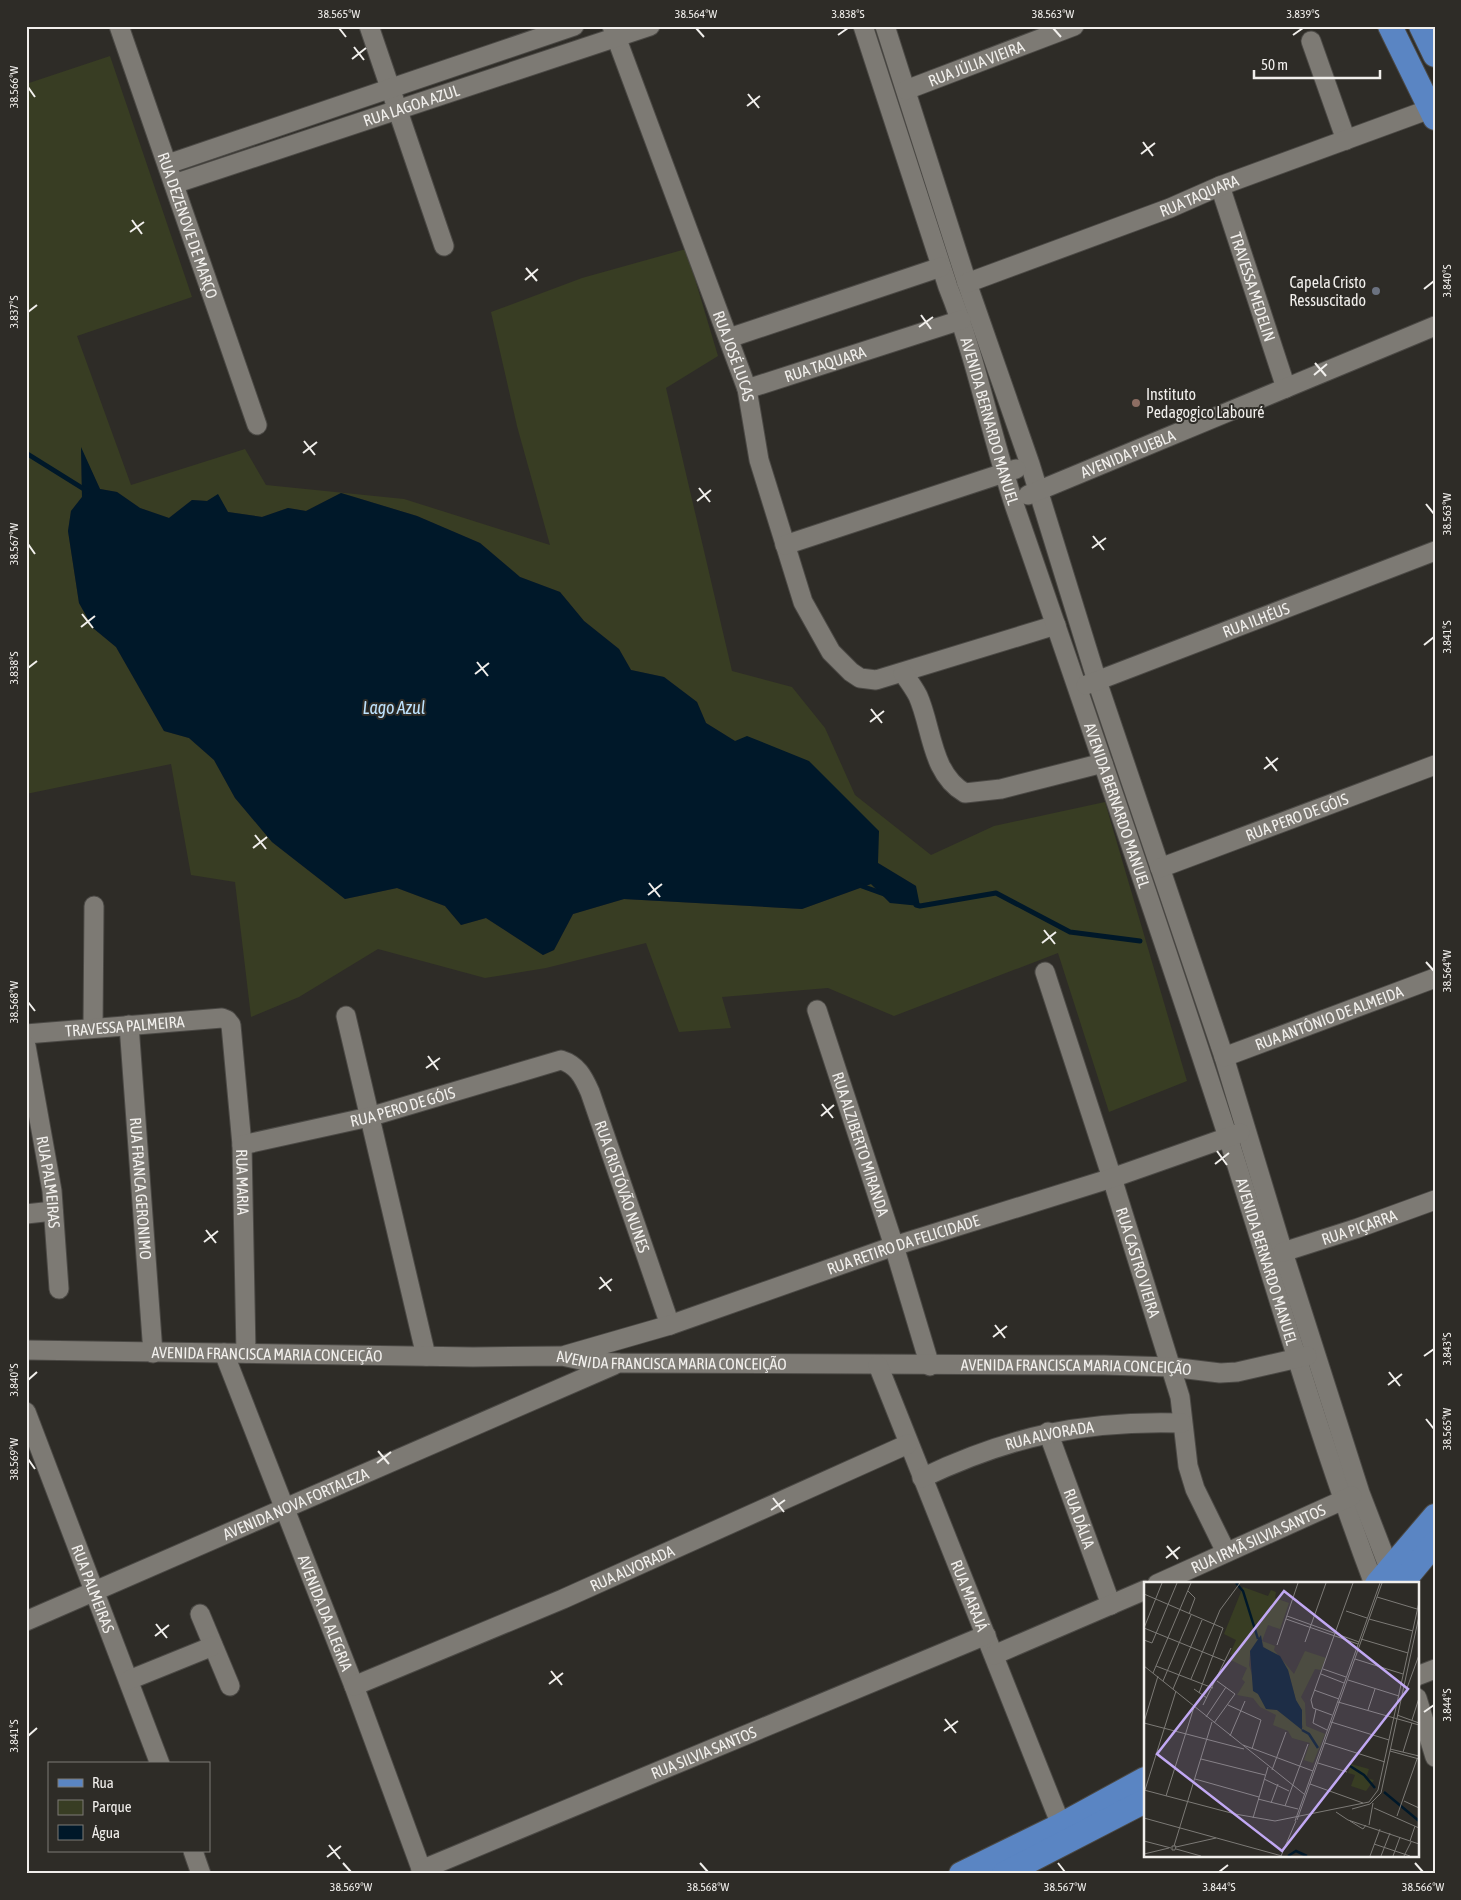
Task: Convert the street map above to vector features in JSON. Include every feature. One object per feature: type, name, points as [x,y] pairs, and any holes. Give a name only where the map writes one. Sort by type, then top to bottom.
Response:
[{"type":"main road","points":[[1390,26],[1432,114]]},
{"type":"main road","points":[[1421,26],[1435,55]]},
{"type":"main road","points":[[1387,1581],[1435,1516]]},
{"type":"main road","points":[[1387,1581],[1435,1543]]},
{"type":"main road","points":[[961,1874],[1061,1825],[1144,1780]]},
{"type":"main road","points":[[1004,1874],[1144,1802]]},
{"type":"street","name":"RUA DEZENOVE DE MARÇO","points":[[119,26],[257,425]]},
{"type":"street","points":[[369,26],[388,88],[444,246]]},
{"type":"street","name":"RUA LAGOA AZUL","points":[[168,164],[574,26]]},
{"type":"street","name":"RUA LAGOA AZUL","points":[[174,184],[396,110],[614,32],[650,26]]},
{"type":"street","name":"AVENIDA BERNARDO MANUEL","points":[[863,26],[941,267],[961,320],[1013,501],[1103,763],[1227,1137],[1342,1500],[1387,1581]]},
{"type":"street","name":"AVENIDA BERNARDO MANUEL","points":[[885,26],[967,282],[1039,491],[1097,681],[1224,1057],[1283,1252],[1387,1581]]},
{"type":"street","name":"RUA JÚLIA VIEIRA","points":[[906,90],[1074,26]]},
{"type":"street","name":"RUA JOSÉ LUCAS","points":[[614,32],[747,389],[759,460],[803,602],[819,634],[831,652],[851,672],[860,678],[876,680],[903,673]]},
{"type":"street","points":[[1311,41],[1346,140]]},
{"type":"street","name":"RUA TAQUARA","points":[[967,282],[1170,208],[1220,186],[1346,140],[1432,114]]},
{"type":"street","points":[[905,157],[926,151]]},
{"type":"street","name":"TRAVESSA MEDELIN","points":[[1220,186],[1286,388]]},
{"type":"street","points":[[729,338],[941,267]]},
{"type":"street","name":"RUA TAQUARA","points":[[747,389],[961,320]]},
{"type":"street","name":"AVENIDA PUEBLA","points":[[1013,501],[1435,326]]},
{"type":"street","points":[[785,545],[1030,464]]},
{"type":"street","name":"RUA ILHÉUS","points":[[1078,689],[1435,551]]},
{"type":"street","points":[[1056,625],[903,673],[918,695],[939,762],[952,782],[964,792],[1001,788],[1103,763]]},
{"type":"street","name":"RUA PERO DE GÓIS","points":[[1160,868],[1435,765]]},
{"type":"street","points":[[93,1027],[94,906]]},
{"type":"street","name":"RUA CASTRO VIEIRA","points":[[1045,972],[1180,1397],[1188,1466],[1195,1489],[1226,1552]]},
{"type":"street","name":"RUA ANTÔNIO DE ALMEIDA","points":[[1224,1057],[1435,978]]},
{"type":"street","name":"RUA ALZIBERTO MIRANDA","points":[[817,1010],[894,1246],[930,1366]]},
{"type":"street","points":[[346,1016],[426,1356]]},
{"type":"street","name":"TRAVESSA PALMEIRA","points":[[26,1034],[93,1027],[222,1018]]},
{"type":"street","name":"RUA MARIA","points":[[222,1018],[227,1020],[232,1031],[242,1145],[246,1353]]},
{"type":"street","name":"RUA FRANCA GERONIMO","points":[[129,1025],[153,1352]]},
{"type":"street","name":"RUA PALMEIRAS","points":[[26,1046],[31,1106],[52,1191],[59,1290]]},
{"type":"street","name":"RUA PERO DE GÓIS","points":[[242,1145],[370,1117],[561,1060]]},
{"type":"street","name":"RUA CRISTÓVÃO NUNES","points":[[561,1060],[575,1066],[590,1092],[670,1325]]},
{"type":"street","name":"RUA RETIRO DA FELICIDADE","points":[[562,1356],[670,1325],[894,1246],[1112,1178],[1246,1131]]},
{"type":"street","name":"RUA PIÇARRA","points":[[1283,1252],[1358,1228],[1435,1200]]},
{"type":"street","points":[[26,1214],[53,1211]]},
{"type":"street","name":"AVENIDA FRANCISCA MARIA CONCEIÇÃO","points":[[26,1350],[426,1356],[562,1356],[590,1362],[620,1363],[1171,1368],[1220,1373],[1237,1372],[1315,1354]]},
{"type":"street","name":"AVENIDA DA ALEGRIA","points":[[224,1353],[354,1686],[422,1872]]},
{"type":"street","name":"AVENIDA NOVA FORTALEZA","points":[[26,1620],[620,1363]]},
{"type":"street","name":"RUA MARAJÁ","points":[[878,1365],[1061,1825]]},
{"type":"street","name":"RUA PALMEIRAS","points":[[26,1412],[96,1591],[159,1762]]},
{"type":"street","name":"RUA ALVORADA","points":[[922,1478],[981,1452],[1048,1432],[1137,1421],[1182,1423]]},
{"type":"street","name":"RUA DÁLIA","points":[[1048,1432],[1112,1605]]},
{"type":"street","name":"RUA ALVORADA","points":[[354,1686],[563,1599],[908,1444]]},
{"type":"street","name":"RUA IRMÃ SILVIA SANTOS","points":[[1162,1582],[1360,1493]]},
{"type":"street","points":[[994,1655],[1144,1590]]},
{"type":"street","points":[[200,1614],[230,1686]]},
{"type":"street","name":"RUA SILVIA SANTOS","points":[[422,1872],[986,1635]]},
{"type":"street","points":[[129,1680],[213,1646]]},
{"type":"street","points":[[1418,1676],[1435,1669]]},
{"type":"street","points":[[1418,1701],[1435,1757]]},
{"type":"street","points":[[193,1852],[201,1874]]},
{"type":"green space","points":[[110,56],[192,297],[77,336],[131,485],[245,449],[266,485],[404,499],[550,545],[517,426],[491,312],[582,278],[686,249],[718,356],[666,388],[732,671],[792,687],[825,728],[855,795],[931,855],[994,826],[1105,802],[1187,1081],[1109,1112],[1058,953],[894,1016],[828,988],[722,997],[731,1028],[679,1032],[646,943],[546,968],[485,978],[378,949],[299,997],[251,1017],[235,882],[191,875],[171,764],[26,794],[26,84]],"holes":[[[81,449],[100,489],[117,492],[140,508],[169,518],[192,500],[207,501],[218,495],[228,512],[262,517],[288,508],[306,511],[341,493],[417,516],[480,543],[520,577],[560,592],[584,621],[619,649],[631,670],[664,677],[697,702],[706,723],[735,741],[878,863],[916,886],[890,903],[871,884],[802,909],[624,899],[573,914],[554,950],[543,955],[486,918],[461,925],[445,906],[397,888],[345,899],[272,842],[235,798],[214,760],[189,738],[164,731],[116,647],[93,628],[79,603],[68,531],[71,511],[82,497]]]},
{"type":"water","name":"Lago Azul","points":[[81,447],[100,489],[117,492],[140,508],[169,518],[192,500],[207,501],[218,494],[228,512],[262,517],[288,508],[306,511],[341,493],[417,516],[480,543],[520,577],[560,592],[584,621],[619,649],[631,670],[664,677],[697,702],[706,723],[735,741],[747,736],[809,761],[879,831],[878,863],[916,886],[920,906],[890,903],[871,884],[802,909],[624,899],[573,914],[554,950],[543,955],[486,918],[461,925],[445,906],[397,888],[345,899],[272,842],[235,798],[214,760],[189,738],[164,731],[116,647],[93,628],[79,603],[68,531],[71,511],[82,497]]},
{"type":"waterway","points":[[26,453],[87,491]]},
{"type":"waterway","points":[[859,885],[884,894]]},
{"type":"waterway","points":[[916,905],[920,906],[996,893],[1070,932],[1140,941]]},
{"type":"place","name":"Capela Cristo Ressuscitado","points":[[1376,291]]},
{"type":"place","name":"Instituto Pedagogico Labouré","points":[[1136,403]]}]
